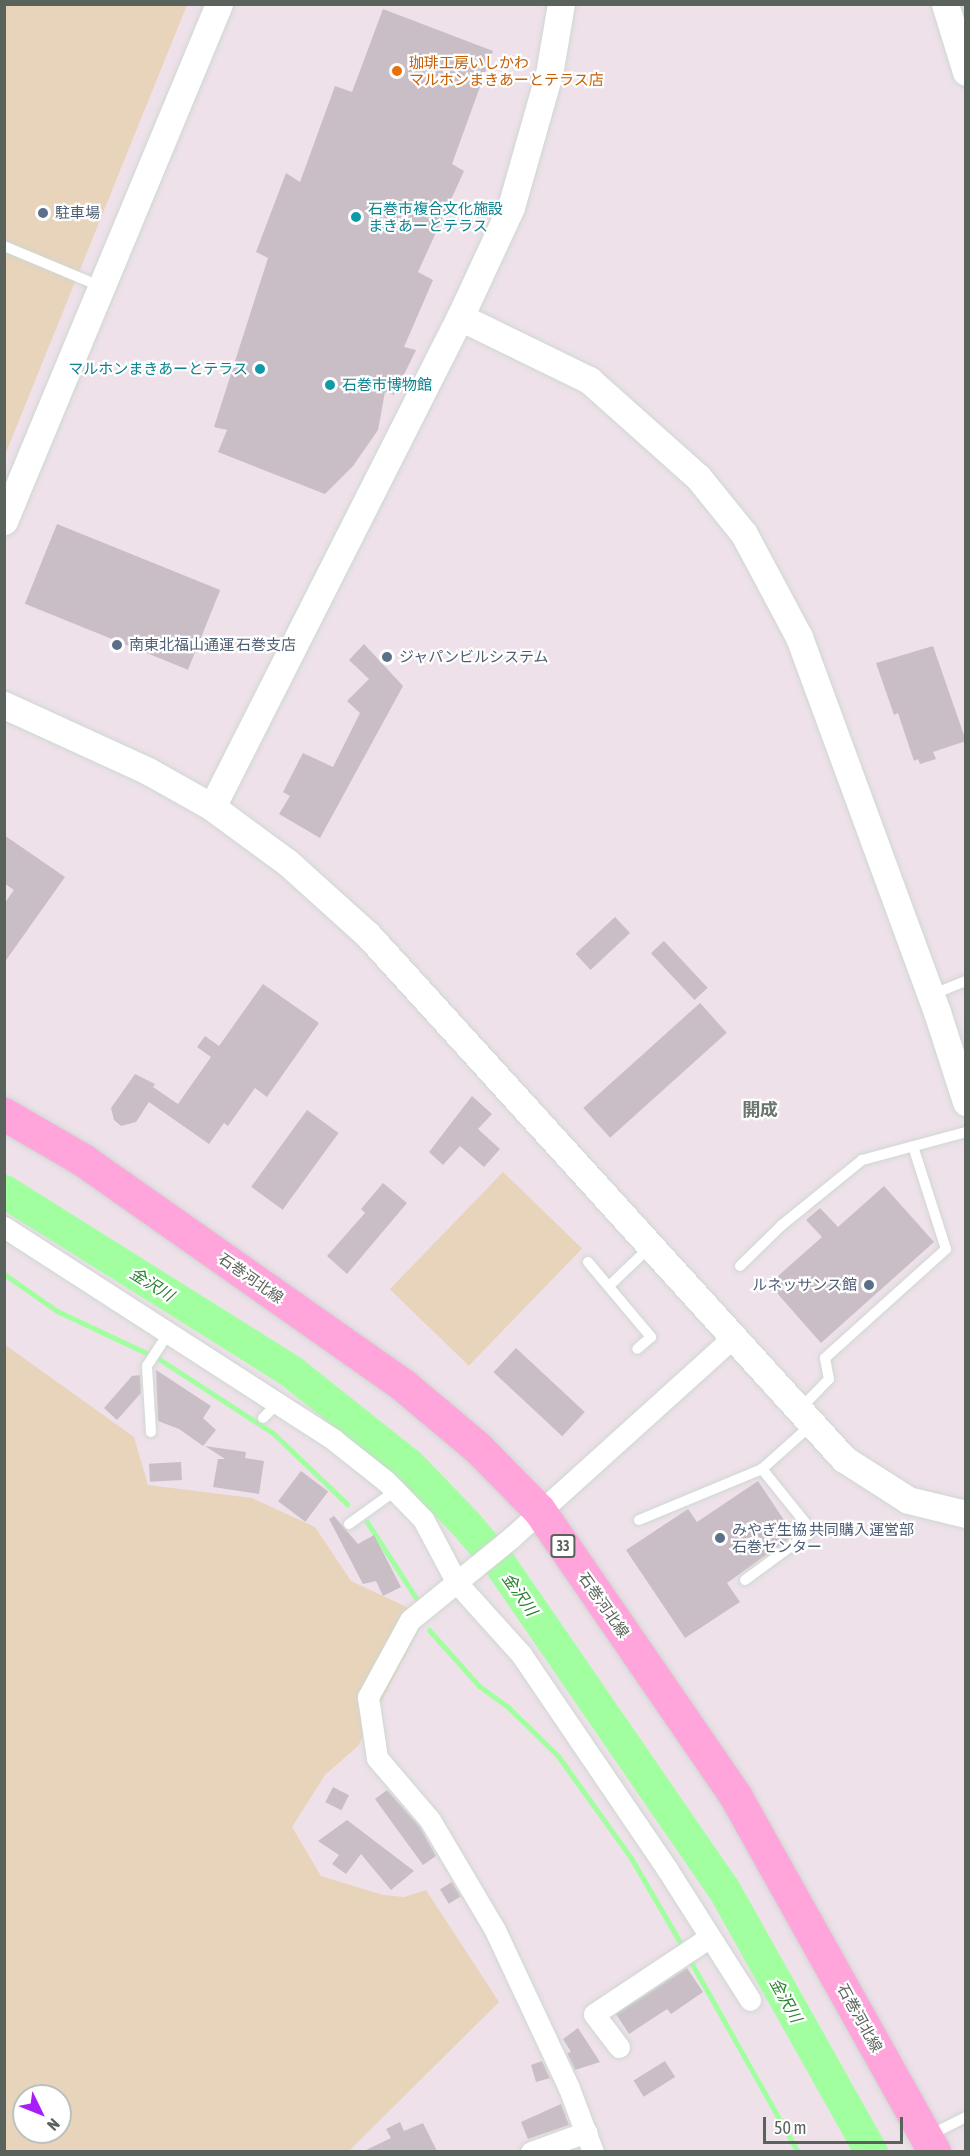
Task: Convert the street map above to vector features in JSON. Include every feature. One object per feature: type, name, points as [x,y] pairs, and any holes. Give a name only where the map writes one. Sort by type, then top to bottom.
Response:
[{"type":"main road","name":"石巻河北線","points":[[4,1114],[83,1160],[403,1385],[478,1448],[539,1510],[736,1797],[930,2144]]},
{"type":"street","points":[[4,521],[219,4]]},
{"type":"street","points":[[212,807],[459,317],[511,207],[544,93],[561,4]]},
{"type":"street","points":[[946,4],[966,23]]},
{"type":"street","points":[[946,4],[966,72]]},
{"type":"street","points":[[459,317],[589,380],[698,477],[744,534],[800,637],[930,995],[966,1102]]},
{"type":"street","points":[[4,705],[84,739],[212,807],[287,862],[368,935],[804,1418],[844,1459],[908,1500],[966,1514]]},
{"type":"street","points":[[4,1227],[164,1339],[279,1402],[334,1440],[395,1491],[423,1519],[462,1578],[521,1654],[706,1939],[750,2000]]},
{"type":"street","points":[[531,2151],[589,2142],[569,2088],[541,2034],[525,1989],[495,1930],[430,1820],[377,1758],[368,1697],[410,1620],[512,1537],[539,1510],[732,1338]]},
{"type":"street","points":[[619,2047],[594,2014],[680,1954],[706,1939]]},
{"type":"lane","points":[[4,246],[102,287]]},
{"type":"lane","points":[[930,995],[966,981]]},
{"type":"lane","points":[[740,1266],[782,1225],[862,1160],[966,1132]]},
{"type":"lane","points":[[639,1520],[762,1469],[804,1418],[829,1380],[825,1358],[946,1249],[914,1146]]},
{"type":"lane","points":[[609,1286],[651,1247]]},
{"type":"lane","points":[[588,1262],[651,1337],[637,1349]]},
{"type":"lane","points":[[152,1432],[147,1366],[164,1339]]},
{"type":"lane","points":[[263,1418],[279,1402]]},
{"type":"lane","points":[[746,1580],[812,1531],[762,1469]]},
{"type":"lane","points":[[349,1524],[367,1507],[395,1491]]},
{"type":"lane","points":[[930,2144],[966,2117]]},
{"type":"shaded area","name":"駐車場","points":[[4,5],[187,5],[5,455],[4,455]]},
{"type":"shaded area","points":[[503,1172],[582,1248],[469,1366],[390,1289]]},
{"type":"shaded area","points":[[4,1344],[134,1437],[148,1485],[252,1498],[315,1527],[351,1581],[426,1616],[358,1746],[325,1775],[292,1827],[321,1876],[383,1895],[404,1897],[426,1890],[499,2002],[349,2151],[5,2151]]},
{"type":"building","name":"石巻市複合文化施設 まきあーとテラス","points":[[383,9],[493,51],[452,164],[464,171],[418,272],[433,280],[404,347],[416,350],[394,395],[385,392],[378,430],[353,466],[325,494],[218,452],[227,430],[214,427],[268,258],[256,252],[286,173],[300,182],[335,86],[352,92]]},
{"type":"building","points":[[57,524],[220,590],[188,670],[25,604]]},
{"type":"building","points":[[364,644],[403,686],[320,838],[279,814],[290,796],[283,792],[303,753],[333,767],[360,713],[347,701],[369,679],[349,660]]},
{"type":"building","points":[[933,646],[966,741],[933,752],[936,759],[920,764],[918,759],[914,761],[898,713],[894,715],[876,663]]},
{"type":"building","points":[[4,835],[65,877],[4,963],[4,904],[14,890],[4,883]]},
{"type":"building","points":[[615,917],[630,933],[591,970],[576,954]]},
{"type":"building","points":[[664,941],[708,988],[694,1000],[651,953]]},
{"type":"building","points":[[263,984],[319,1023],[267,1097],[255,1088],[228,1126],[224,1123],[209,1144],[149,1102],[136,1122],[121,1126],[114,1120],[111,1108],[135,1074],[155,1084],[153,1087],[178,1104],[211,1057],[197,1047],[205,1036],[219,1046]]},
{"type":"building","points":[[700,1003],[727,1033],[610,1138],[583,1108]]},
{"type":"building","points":[[472,1096],[492,1114],[478,1129],[500,1149],[484,1167],[460,1146],[443,1165],[429,1152]]},
{"type":"building","points":[[307,1110],[339,1133],[283,1210],[251,1187]]},
{"type":"building","points":[[383,1183],[407,1203],[347,1274],[327,1256],[365,1213],[361,1209]]},
{"type":"building","points":[[884,1186],[934,1242],[821,1343],[769,1284],[822,1237],[806,1220],[820,1208],[838,1227]]},
{"type":"building","points":[[516,1348],[585,1412],[562,1436],[493,1372]]},
{"type":"building","points":[[156,1370],[211,1406],[203,1418],[216,1430],[203,1446],[179,1429],[158,1421]]},
{"type":"building","points":[[140,1375],[141,1393],[117,1420],[104,1408],[132,1376]]},
{"type":"building","points":[[205,1446],[246,1452],[245,1458],[264,1461],[259,1494],[213,1487],[218,1459],[225,1459]]},
{"type":"building","points":[[181,1462],[182,1480],[150,1482],[149,1464]]},
{"type":"building","points":[[301,1471],[328,1491],[305,1522],[278,1501]]},
{"type":"building","points":[[758,1481],[794,1535],[727,1583],[740,1602],[685,1638],[626,1550],[688,1509],[697,1522]]},
{"type":"building","points":[[334,1516],[358,1544],[374,1535],[401,1587],[383,1596],[376,1581],[363,1584],[329,1519]]},
{"type":"building","points":[[333,1787],[349,1795],[341,1810],[325,1802]]},
{"type":"building","points":[[387,1790],[420,1827],[436,1856],[423,1865],[375,1799]]},
{"type":"building","points":[[347,1820],[414,1871],[391,1890],[361,1854],[346,1874],[332,1864],[339,1855],[318,1841]]},
{"type":"building","points":[[452,1882],[461,1897],[449,1904],[440,1889]]},
{"type":"building","points":[[687,1968],[703,1992],[671,2014],[667,2009],[629,2034],[616,2014]]},
{"type":"building","points":[[578,2028],[600,2062],[575,2070],[567,2053],[571,2052],[563,2039]]},
{"type":"building","points":[[542,2061],[550,2078],[536,2082],[531,2065]]},
{"type":"building","points":[[665,2061],[675,2077],[644,2097],[634,2081]]},
{"type":"building","points":[[561,2104],[569,2125],[528,2139],[521,2122]]},
{"type":"building","points":[[400,2122],[404,2131],[423,2123],[437,2151],[364,2151],[391,2138],[386,2129]]},
{"type":"waterway","name":"金沢川","points":[[4,1191],[292,1372],[409,1465],[465,1523],[500,1564],[723,1888],[871,2152]]},
{"type":"waterway","points":[[4,1274],[57,1311],[159,1359],[273,1433],[347,1504]]},
{"type":"waterway","points":[[367,1522],[416,1598]]},
{"type":"waterway","points":[[429,1630],[479,1686],[509,1708],[558,1756],[631,1858],[684,1949]]},
{"type":"waterway","points":[[688,1957],[798,2152]]},
{"type":"place","name":"珈琲工房いしかわ マルホンまきあーとテラス店","points":[[397,71]]},
{"type":"place","name":"駐車場","points":[[43,213]]},
{"type":"place","name":"石巻市複合文化施設 まきあーとテラス","points":[[356,217]]},
{"type":"place","name":"マルホンまきあーとテラス","points":[[260,369]]},
{"type":"place","name":"石巻市博物館","points":[[330,385]]},
{"type":"place","name":"南東北福山通運 石巻支店","points":[[117,645]]},
{"type":"place","name":"ジャパンビルシステム","points":[[387,657]]},
{"type":"place","name":"ルネッサンス館","points":[[869,1285]]},
{"type":"place","name":"みやぎ生協 共同購入運営部 石巻センター","points":[[720,1538]]},
{"type":"district","name":"開成","points":[[760,1110]]}]
